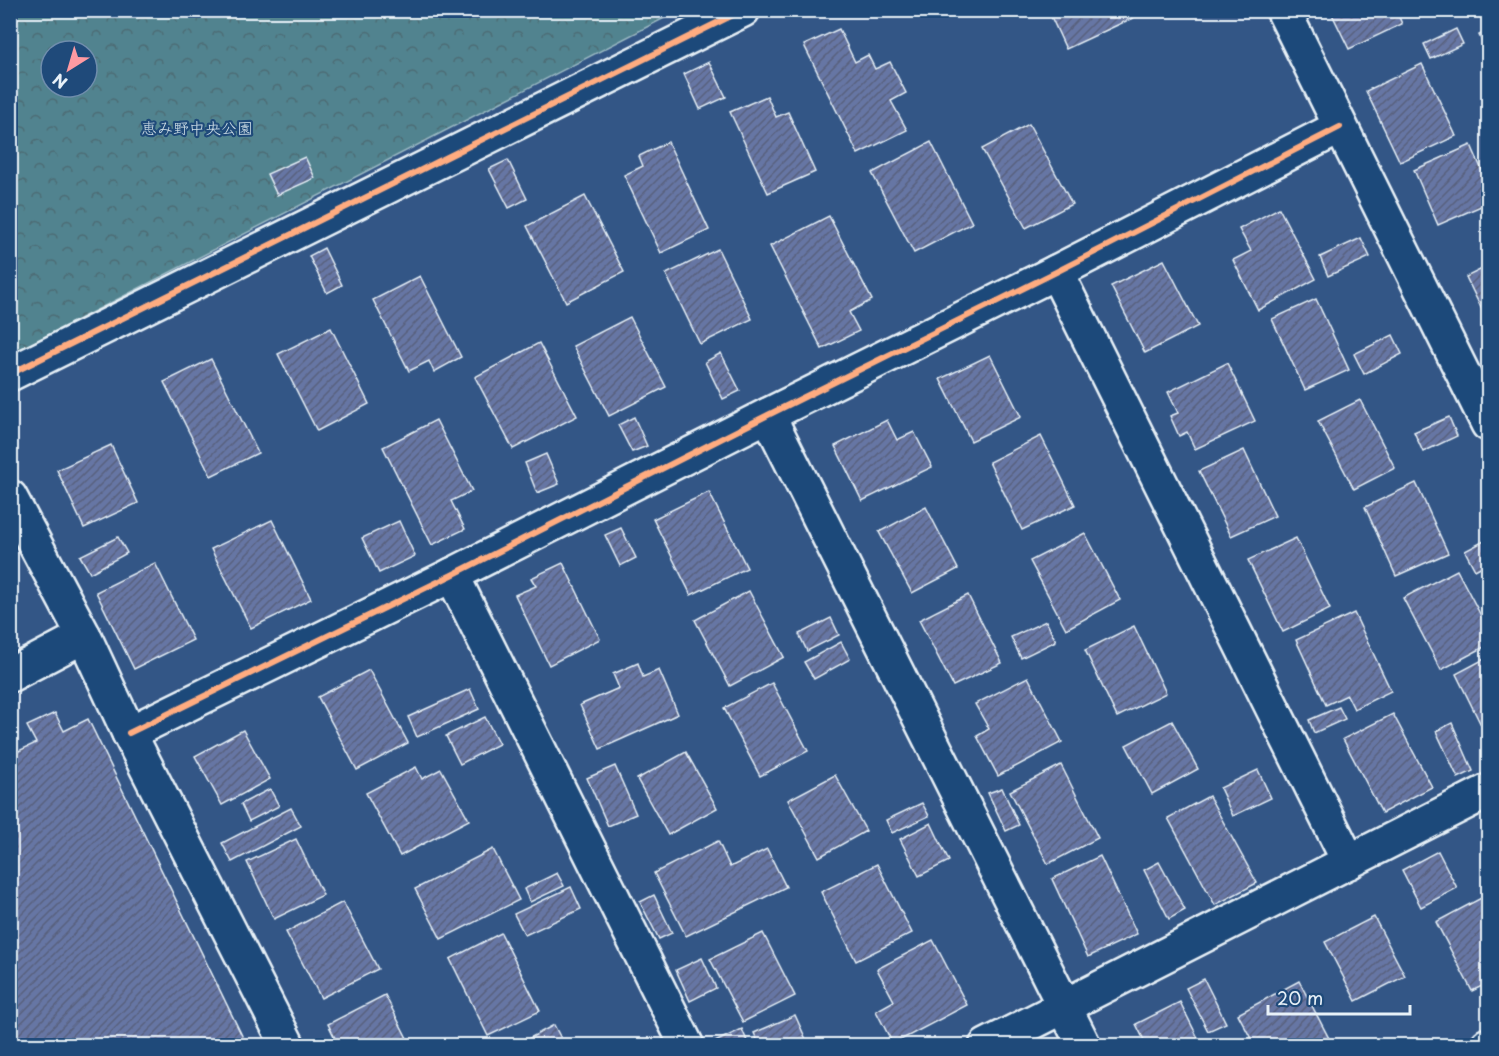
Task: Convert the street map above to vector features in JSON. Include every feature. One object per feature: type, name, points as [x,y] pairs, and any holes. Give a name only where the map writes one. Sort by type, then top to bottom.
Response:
[{"type":"street","points":[[10,374],[743,10]]},
{"type":"street","points":[[1283,10],[1488,424]]},
{"type":"street","points":[[129,733],[452,575],[1340,127]]},
{"type":"street","points":[[1056,272],[1349,862]]},
{"type":"street","points":[[768,415],[1084,1046]]},
{"type":"street","points":[[10,497],[84,636],[129,733],[288,1046]]},
{"type":"street","points":[[452,575],[687,1046]]},
{"type":"street","points":[[10,675],[84,636]]},
{"type":"street","points":[[986,1046],[1488,791]]},
{"type":"green space","name":"恵み野中央公園","points":[[11,11],[678,11],[11,354]]},
{"type":"building","points":[[1048,10],[1137,10],[1139,15],[1066,49]]},
{"type":"building","points":[[1330,10],[1396,10],[1402,24],[1349,49]]},
{"type":"building","points":[[839,29],[855,62],[868,55],[875,69],[890,62],[906,93],[891,101],[907,130],[858,154],[804,45]]},
{"type":"building","points":[[1456,29],[1463,44],[1431,59],[1424,44]]},
{"type":"building","points":[[1488,31],[1488,54],[1479,35]]},
{"type":"building","points":[[709,62],[726,97],[700,109],[684,74]]},
{"type":"building","points":[[1422,64],[1456,136],[1400,162],[1366,91]]},
{"type":"building","points":[[767,96],[776,117],[788,112],[815,172],[768,193],[730,112]]},
{"type":"building","points":[[1029,124],[1072,204],[1026,228],[982,149]]},
{"type":"building","points":[[668,142],[709,230],[661,253],[624,175],[643,166],[639,156]]},
{"type":"building","points":[[931,142],[972,223],[914,253],[872,173]]},
{"type":"building","points":[[1471,145],[1488,184],[1488,203],[1438,225],[1414,170]]},
{"type":"building","points":[[305,157],[315,178],[277,195],[267,174]]},
{"type":"building","points":[[508,160],[527,199],[509,208],[489,169]]},
{"type":"building","points":[[585,196],[624,272],[566,302],[527,226]]},
{"type":"building","points":[[1279,208],[1316,279],[1258,310],[1233,260],[1251,251],[1239,229]]},
{"type":"building","points":[[829,216],[872,300],[849,312],[859,331],[822,349],[770,246]]},
{"type":"building","points":[[1361,238],[1370,257],[1328,276],[1320,257]]},
{"type":"building","points":[[324,248],[342,285],[327,293],[309,256]]},
{"type":"building","points":[[718,249],[752,319],[700,344],[666,274]]},
{"type":"building","points":[[1164,260],[1198,326],[1145,353],[1111,286]]},
{"type":"building","points":[[1488,266],[1488,322],[1466,277]]},
{"type":"building","points":[[420,276],[461,357],[434,372],[429,361],[409,371],[373,300]]},
{"type":"building","points":[[1316,299],[1349,370],[1305,390],[1272,319]]},
{"type":"building","points":[[630,317],[666,387],[609,416],[573,346]]},
{"type":"building","points":[[331,328],[369,404],[317,431],[278,354]]},
{"type":"building","points":[[1393,335],[1402,354],[1364,374],[1354,354]]},
{"type":"building","points":[[539,343],[577,416],[513,449],[475,377]]},
{"type":"building","points":[[721,353],[740,391],[723,399],[705,362]]},
{"type":"building","points":[[990,355],[1021,417],[971,441],[940,379]]},
{"type":"building","points":[[211,359],[258,453],[211,476],[164,382]]},
{"type":"building","points":[[1227,363],[1255,421],[1195,449],[1187,432],[1179,436],[1170,416],[1178,413],[1168,392]]},
{"type":"building","points":[[1360,400],[1395,468],[1354,489],[1318,421]]},
{"type":"building","points":[[634,417],[647,446],[632,452],[618,425]]},
{"type":"building","points":[[1449,417],[1457,436],[1423,452],[1414,432]]},
{"type":"building","points":[[436,420],[472,491],[451,501],[465,529],[432,545],[383,447]]},
{"type":"building","points":[[887,420],[897,440],[914,432],[932,467],[862,501],[835,446]]},
{"type":"building","points":[[1041,436],[1075,505],[1022,530],[989,462]]},
{"type":"building","points":[[111,445],[138,503],[84,528],[57,470]]},
{"type":"building","points":[[1244,450],[1275,516],[1231,536],[1199,471]]},
{"type":"building","points":[[546,454],[559,484],[537,493],[525,463]]},
{"type":"building","points":[[1416,483],[1448,553],[1396,576],[1365,507]]},
{"type":"building","points":[[709,492],[747,568],[691,595],[653,519]]},
{"type":"building","points":[[926,507],[958,569],[912,593],[879,532]]},
{"type":"building","points":[[272,520],[311,599],[251,628],[211,549]]},
{"type":"building","points":[[399,521],[415,556],[379,573],[362,538]]},
{"type":"building","points":[[621,528],[636,558],[620,566],[605,535]]},
{"type":"building","points":[[1085,533],[1120,600],[1066,629],[1030,561]]},
{"type":"building","points":[[118,537],[127,553],[90,573],[80,556]]},
{"type":"building","points":[[1296,538],[1330,609],[1283,632],[1248,560]]},
{"type":"building","points":[[1488,539],[1488,563],[1475,570],[1465,551]]},
{"type":"building","points":[[155,563],[193,640],[134,669],[96,592]]},
{"type":"building","points":[[563,563],[600,639],[549,665],[515,595],[536,586],[531,578]]},
{"type":"building","points":[[1457,570],[1488,629],[1488,645],[1441,670],[1403,598]]},
{"type":"building","points":[[749,591],[784,657],[730,686],[695,620]]},
{"type":"building","points":[[968,595],[1002,663],[953,686],[919,620]]},
{"type":"building","points":[[1354,613],[1391,691],[1354,709],[1347,695],[1326,705],[1296,640]]},
{"type":"building","points":[[831,618],[839,635],[807,651],[799,634]]},
{"type":"building","points":[[1046,621],[1056,641],[1021,658],[1011,637]]},
{"type":"building","points":[[1134,626],[1166,693],[1117,717],[1085,650]]},
{"type":"building","points":[[841,642],[850,659],[814,679],[804,662]]},
{"type":"building","points":[[1488,657],[1488,739],[1456,674]]},
{"type":"building","points":[[638,663],[643,677],[659,670],[678,714],[600,749],[580,705],[619,688],[613,674]]},
{"type":"building","points":[[369,670],[408,743],[357,770],[318,697]]},
{"type":"building","points":[[1028,677],[1062,742],[998,776],[977,736],[989,729],[975,704]]},
{"type":"building","points":[[772,683],[808,751],[760,776],[724,708]]},
{"type":"building","points":[[470,689],[479,709],[417,737],[408,717]]},
{"type":"building","points":[[1339,707],[1345,719],[1314,733],[1309,720]]},
{"type":"building","points":[[55,713],[64,731],[88,719],[247,1046],[10,1046],[10,755],[36,743],[27,726]]},
{"type":"building","points":[[1393,714],[1432,787],[1382,813],[1343,739]]},
{"type":"building","points":[[485,717],[499,744],[460,764],[446,736]]},
{"type":"building","points":[[1172,721],[1198,769],[1152,794],[1126,745]]},
{"type":"building","points":[[1452,723],[1473,771],[1458,778],[1436,731]]},
{"type":"building","points":[[243,730],[270,779],[222,805],[195,756]]},
{"type":"building","points":[[686,752],[717,808],[668,835],[637,779]]},
{"type":"building","points":[[1061,765],[1098,838],[1048,864],[1010,791]]},
{"type":"building","points":[[615,766],[636,814],[608,826],[587,778]]},
{"type":"building","points":[[416,767],[422,779],[441,769],[469,820],[400,856],[366,793]]},
{"type":"building","points":[[1258,770],[1271,798],[1233,816],[1220,788]]},
{"type":"building","points":[[835,775],[866,831],[819,857],[788,800]]},
{"type":"building","points":[[1002,788],[1019,825],[1006,831],[988,793]]},
{"type":"building","points":[[270,789],[279,806],[249,821],[241,804]]},
{"type":"building","points":[[1209,796],[1257,883],[1215,905],[1168,818]]},
{"type":"building","points":[[922,803],[929,816],[892,833],[886,820]]},
{"type":"building","points":[[291,808],[301,826],[232,862],[222,843]]},
{"type":"building","points":[[931,823],[949,861],[919,876],[900,839]]},
{"type":"building","points":[[296,839],[323,895],[274,919],[247,862]]},
{"type":"building","points":[[718,841],[730,867],[767,849],[786,887],[686,936],[654,873]]},
{"type":"building","points":[[493,849],[519,900],[441,939],[415,889]]},
{"type":"building","points":[[1438,851],[1457,888],[1421,907],[1402,870]]},
{"type":"building","points":[[1100,856],[1137,934],[1088,957],[1052,879]]},
{"type":"building","points":[[1159,862],[1185,910],[1169,919],[1144,870]]},
{"type":"building","points":[[877,864],[912,933],[856,961],[821,892]]},
{"type":"building","points":[[557,873],[564,886],[530,902],[524,889]]},
{"type":"building","points":[[571,887],[581,909],[525,935],[514,914]]},
{"type":"building","points":[[654,895],[672,933],[659,939],[640,902]]},
{"type":"building","points":[[1485,896],[1488,902],[1488,983],[1472,991],[1436,922]]},
{"type":"building","points":[[343,902],[378,969],[321,998],[286,932]]},
{"type":"building","points":[[1374,917],[1405,976],[1356,1001],[1325,942]]},
{"type":"building","points":[[501,933],[540,1011],[488,1036],[450,959]]},
{"type":"building","points":[[763,933],[795,996],[743,1022],[710,959]]},
{"type":"building","points":[[933,940],[967,1005],[893,1044],[876,1011],[894,1001],[877,969]]},
{"type":"building","points":[[702,958],[716,988],[690,1001],[676,970]]},
{"type":"building","points":[[1204,979],[1226,1023],[1208,1031],[1186,988]]},
{"type":"building","points":[[1299,981],[1333,1046],[1255,1046],[1238,1014]]},
{"type":"building","points":[[385,995],[411,1046],[339,1046],[328,1024]]},
{"type":"building","points":[[1180,1002],[1202,1046],[1147,1046],[1136,1024]]},
{"type":"building","points":[[795,1015],[809,1046],[760,1046],[754,1033]]},
{"type":"building","points":[[554,1025],[565,1046],[515,1046]]},
{"type":"building","points":[[742,1029],[749,1046],[716,1046],[715,1042]]},
{"type":"cycle path","points":[[10,374],[743,10]]},
{"type":"cycle path","points":[[129,733],[452,575],[1340,127]]}]
